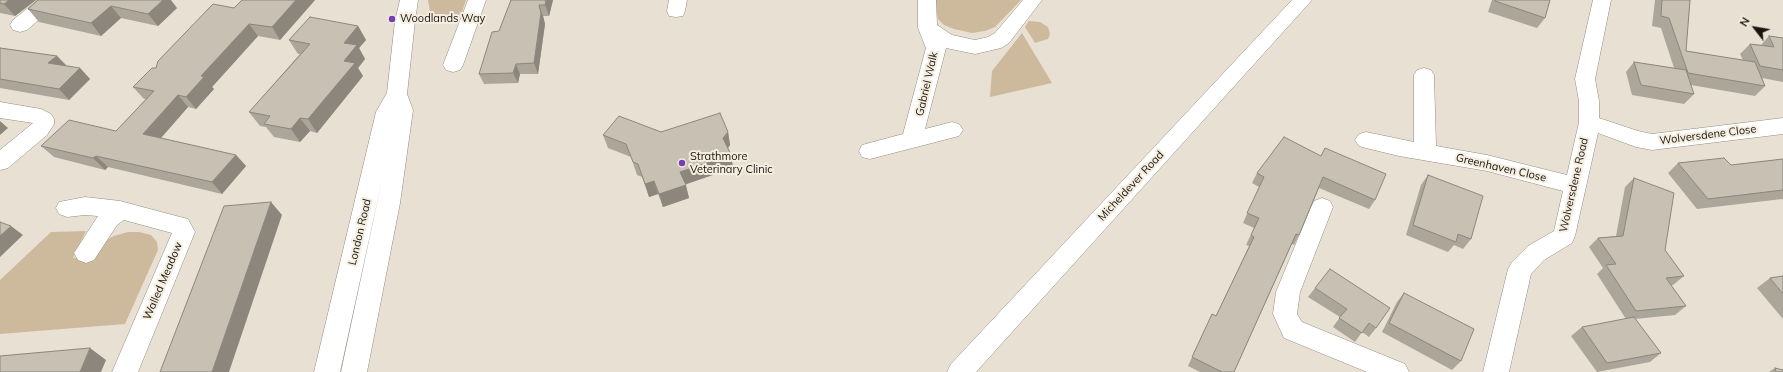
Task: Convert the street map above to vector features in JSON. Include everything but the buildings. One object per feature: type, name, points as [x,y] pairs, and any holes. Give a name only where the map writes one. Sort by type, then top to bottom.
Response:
[{"type":"street","points":[[20,24],[50,0]]},
{"type":"street","name":"London Road","points":[[327,372],[386,112],[397,94],[405,21],[409,0]]},
{"type":"street","points":[[453,65],[477,0]]},
{"type":"street","name":"Gabriel Walk","points":[[912,140],[936,48],[928,28],[927,0]]},
{"type":"street","points":[[928,28],[946,41],[975,47],[984,46],[994,43],[1002,38],[1033,0]]},
{"type":"street","name":"Micheldever Road","points":[[960,372],[1303,0]]},
{"type":"street","name":"Wolversdene Road","points":[[1496,372],[1520,269],[1536,253],[1564,236],[1589,122],[1589,101],[1585,79],[1602,0]]},
{"type":"street","points":[[1424,75],[1425,152]]},
{"type":"street","name":"London Road","points":[[354,372],[389,203],[403,110],[397,94]]},
{"type":"street","points":[[0,110],[34,114],[44,119],[44,124],[0,162]]},
{"type":"street","name":"Wolversdene Close","points":[[1589,122],[1636,139],[1652,142],[1783,126]]},
{"type":"street","points":[[870,151],[952,130]]},
{"type":"street","name":"Greenhaven Close","points":[[1366,140],[1399,148],[1487,163],[1576,186]]},
{"type":"street","name":"Walled Meadow","points":[[67,208],[84,206],[120,210],[180,226],[184,232],[125,372]]},
{"type":"street","points":[[1322,207],[1288,292],[1285,314],[1293,330],[1396,372]]},
{"type":"street","points":[[86,253],[109,219],[120,210]]},
{"type":"shaded area","points":[[428,0],[466,0],[461,15],[446,20],[434,18],[430,12]]},
{"type":"shaded area","points":[[935,0],[1021,0],[995,27],[985,31],[972,33],[944,25],[938,19]]},
{"type":"shaded area","points":[[1029,21],[1040,22],[1048,27],[1050,34],[1048,39],[1035,43],[1025,27]]},
{"type":"shaded area","points":[[1022,33],[1052,83],[990,97],[992,71]]},
{"type":"shaded area","points":[[86,231],[73,258],[96,256],[106,240],[128,232],[139,232],[151,235],[157,242],[158,250],[125,324],[0,334],[0,280],[51,232]]},
{"type":"place","name":"Woodlands Way","points":[[392,19]]},
{"type":"place","name":"Strathmore Veterinary Clinic","points":[[682,163]]}]
